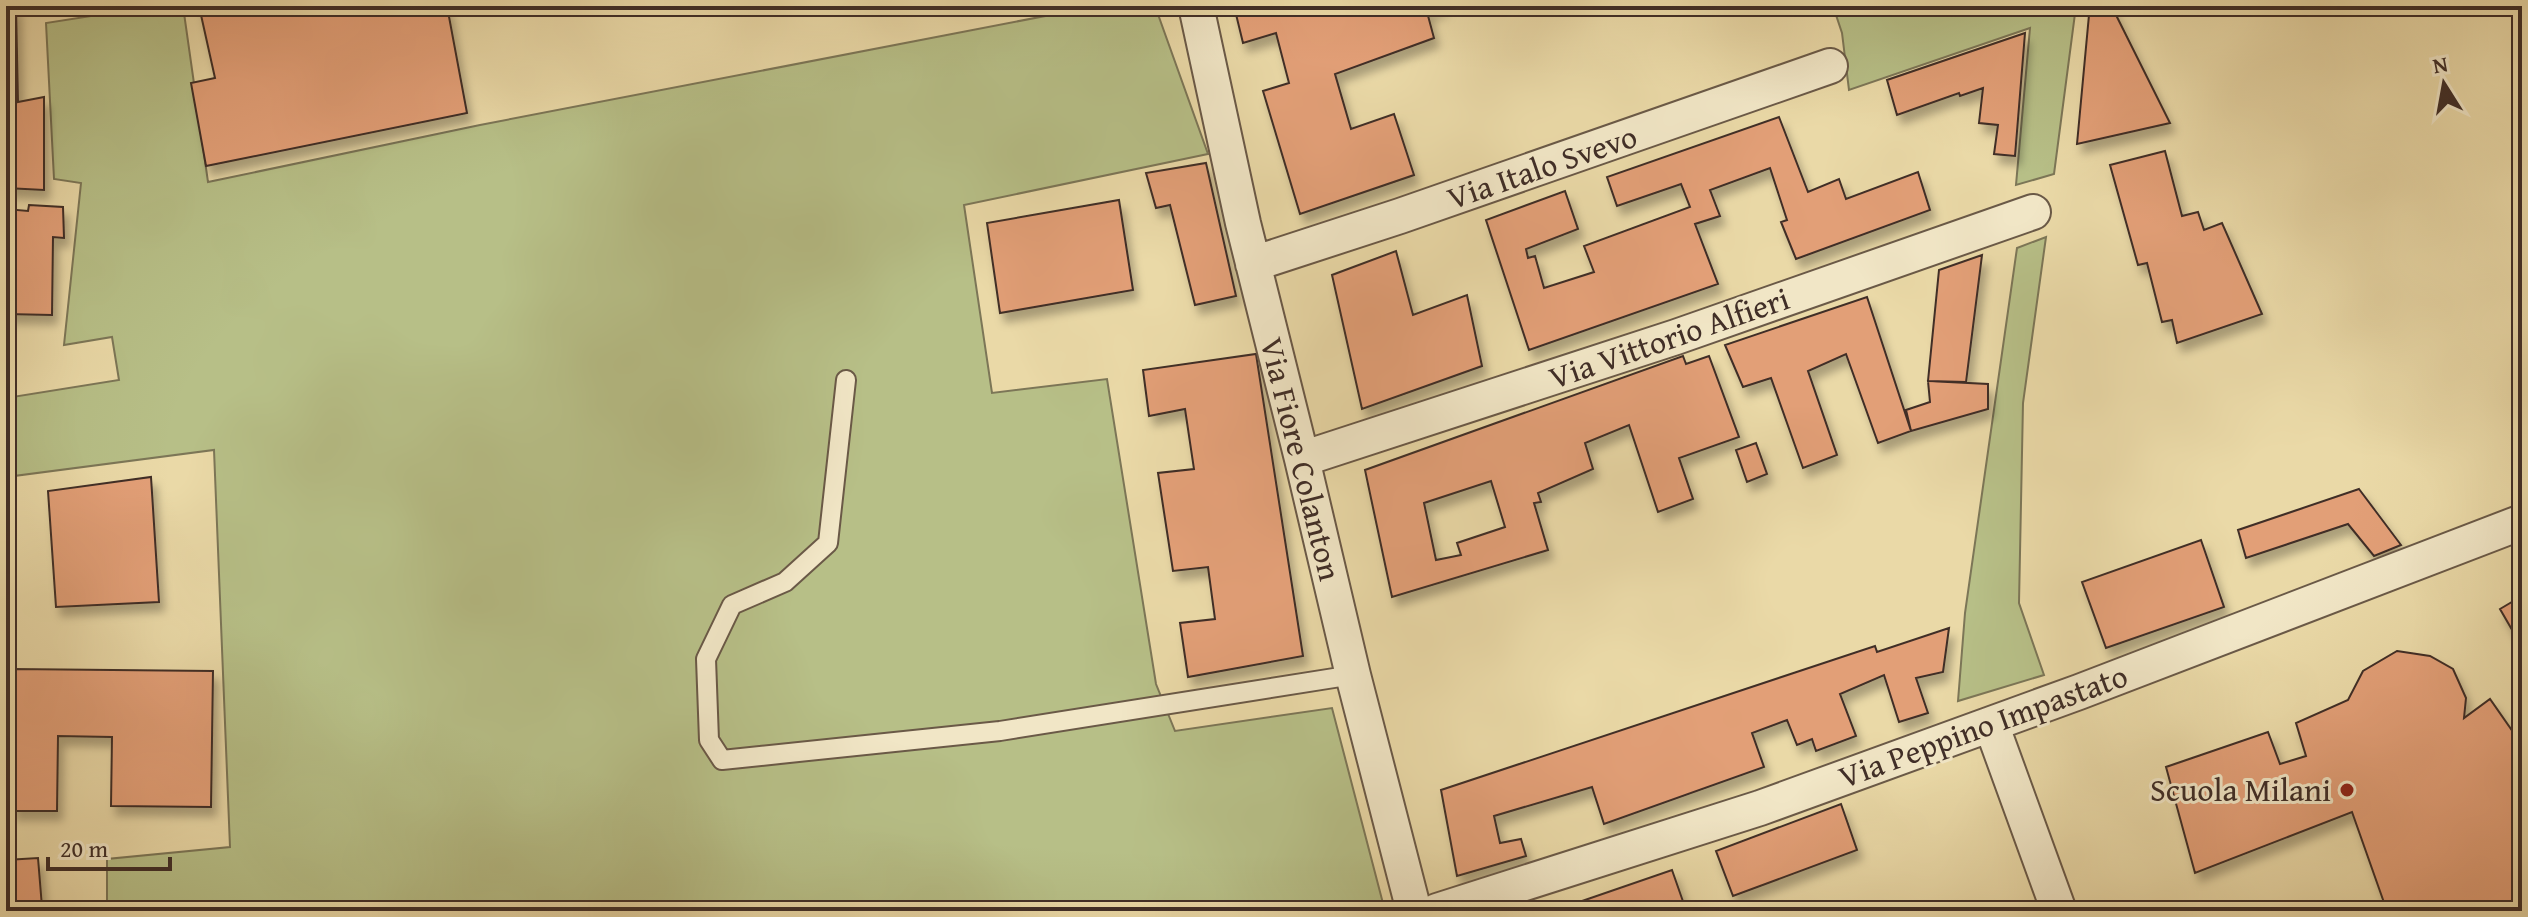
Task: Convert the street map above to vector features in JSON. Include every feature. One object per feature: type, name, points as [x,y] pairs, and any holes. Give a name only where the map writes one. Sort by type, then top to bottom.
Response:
[{"type":"street","name":"Via Fiore Colanton","points":[[1196,6],[1253,264],[1414,911]]},
{"type":"street","name":"Via Italo Svevo","points":[[1253,264],[1415,211],[1830,66]]},
{"type":"street","name":"Via Vittorio Alfieri","points":[[1302,459],[1676,337],[2033,212]]},
{"type":"street","name":"Via Peppino Impastato","points":[[1437,911],[1760,808],[2383,577],[2522,522]]},
{"type":"street","points":[[1991,724],[2059,911]]},
{"type":"lane","points":[[846,380],[828,543],[785,582],[732,605],[706,659],[709,740],[722,760],[1000,731],[1353,675]]},
{"type":"green space","points":[[155,6],[183,6],[208,182],[480,125],[1097,6],[1155,6],[1208,154],[964,205],[992,393],[1107,379],[1156,684],[1175,731],[1332,708],[1385,911],[93,911],[107,908],[107,859],[230,847],[214,450],[6,477],[6,398],[119,380],[112,337],[64,345],[81,183],[54,179],[46,23]]},
{"type":"green space","points":[[1833,6],[2076,6],[2054,174],[2016,185],[2030,28],[1849,90],[1842,33]]},
{"type":"green space","points":[[2046,237],[2023,403],[2019,603],[2044,675],[1958,701],[1965,613],[2017,248]]},
{"type":"building","points":[[6,6],[16,6],[18,102],[44,97],[44,190],[6,188]]},
{"type":"building","points":[[199,6],[447,6],[467,113],[206,166],[191,83],[215,78]]},
{"type":"building","points":[[1234,6],[1444,6],[1427,12],[1434,38],[1335,74],[1351,129],[1394,114],[1414,175],[1300,214],[1263,91],[1289,83],[1276,33],[1243,43]]},
{"type":"building","points":[[2112,7],[2170,123],[2077,144],[2089,15]]},
{"type":"building","points":[[2025,33],[2015,156],[1994,154],[1998,125],[1979,123],[1983,88],[1960,96],[1959,93],[1897,115],[1887,80]]},
{"type":"building","points":[[1779,117],[1808,192],[1839,179],[1846,199],[1918,172],[1930,210],[1796,259],[1781,222],[1787,220],[1770,168],[1710,190],[1720,216],[1695,224],[1718,284],[1529,350],[1486,220],[1565,191],[1578,229],[1526,249],[1528,258],[1535,256],[1544,288],[1594,272],[1584,246],[1690,207],[1681,184],[1617,206],[1607,177]]},
{"type":"building","points":[[2165,151],[2182,216],[2198,212],[2204,230],[2222,223],[2262,314],[2177,343],[2172,320],[2162,322],[2147,263],[2138,265],[2110,165]]},
{"type":"building","points":[[1206,163],[1236,296],[1195,305],[1170,205],[1156,208],[1146,173]]},
{"type":"building","points":[[1119,200],[1133,290],[1000,313],[987,223]]},
{"type":"building","points":[[29,205],[63,207],[64,238],[53,237],[52,315],[6,314],[6,209],[28,211]]},
{"type":"building","points":[[1396,251],[1413,315],[1467,295],[1482,366],[1362,409],[1332,275]]},
{"type":"building","points":[[1982,255],[1966,382],[1928,381],[1939,270]]},
{"type":"building","points":[[1867,297],[1911,431],[1878,443],[1846,354],[1808,371],[1837,455],[1803,468],[1771,378],[1743,387],[1725,345]]},
{"type":"building","points":[[1256,354],[1303,656],[1188,677],[1180,623],[1215,619],[1208,567],[1173,571],[1158,473],[1194,469],[1185,409],[1149,416],[1143,370]]},
{"type":"building","points":[[1683,356],[1686,364],[1709,356],[1739,437],[1679,458],[1693,499],[1658,512],[1629,425],[1585,443],[1593,469],[1538,493],[1541,502],[1534,503],[1548,550],[1392,597],[1365,470]],"holes":[[[1491,481],[1505,527],[1457,543],[1461,555],[1436,560],[1424,503]]]},
{"type":"building","points":[[1928,381],[1988,384],[1988,409],[1911,431],[1906,410],[1930,402]]},
{"type":"building","points":[[1756,443],[1767,474],[1747,482],[1736,450]]},
{"type":"building","points":[[151,477],[159,602],[56,607],[48,491]]},
{"type":"building","points":[[2359,489],[2401,545],[2374,556],[2348,524],[2246,558],[2238,530]]},
{"type":"building","points":[[2201,540],[2224,607],[2106,648],[2082,582]]},
{"type":"building","points":[[2522,596],[2522,647],[2500,609]]},
{"type":"building","points":[[1949,628],[1943,672],[1916,678],[1928,713],[1899,722],[1884,675],[1840,694],[1856,736],[1816,751],[1812,739],[1797,745],[1787,720],[1752,733],[1764,767],[1604,824],[1592,787],[1494,816],[1500,843],[1521,839],[1526,856],[1457,876],[1441,790],[1875,646],[1877,652]]},
{"type":"building","name":"Scuola Milani","points":[[2397,651],[2430,656],[2453,669],[2466,698],[2464,718],[2490,699],[2513,732],[2522,764],[2522,911],[2514,911],[2511,905],[2496,911],[2387,911],[2352,812],[2195,873],[2166,767],[2268,732],[2280,764],[2306,756],[2296,723],[2348,700],[2363,671]]},
{"type":"building","points":[[12,669],[213,671],[211,807],[111,806],[112,737],[58,736],[57,811],[11,811]]},
{"type":"building","points":[[1841,804],[1857,850],[1733,896],[1716,851]]},
{"type":"building","points":[[38,858],[42,907],[6,911],[6,860]]},
{"type":"building","points":[[1672,870],[1686,910],[1553,911]]},
{"type":"place","name":"Scuola Milani","points":[[2347,790]]}]
